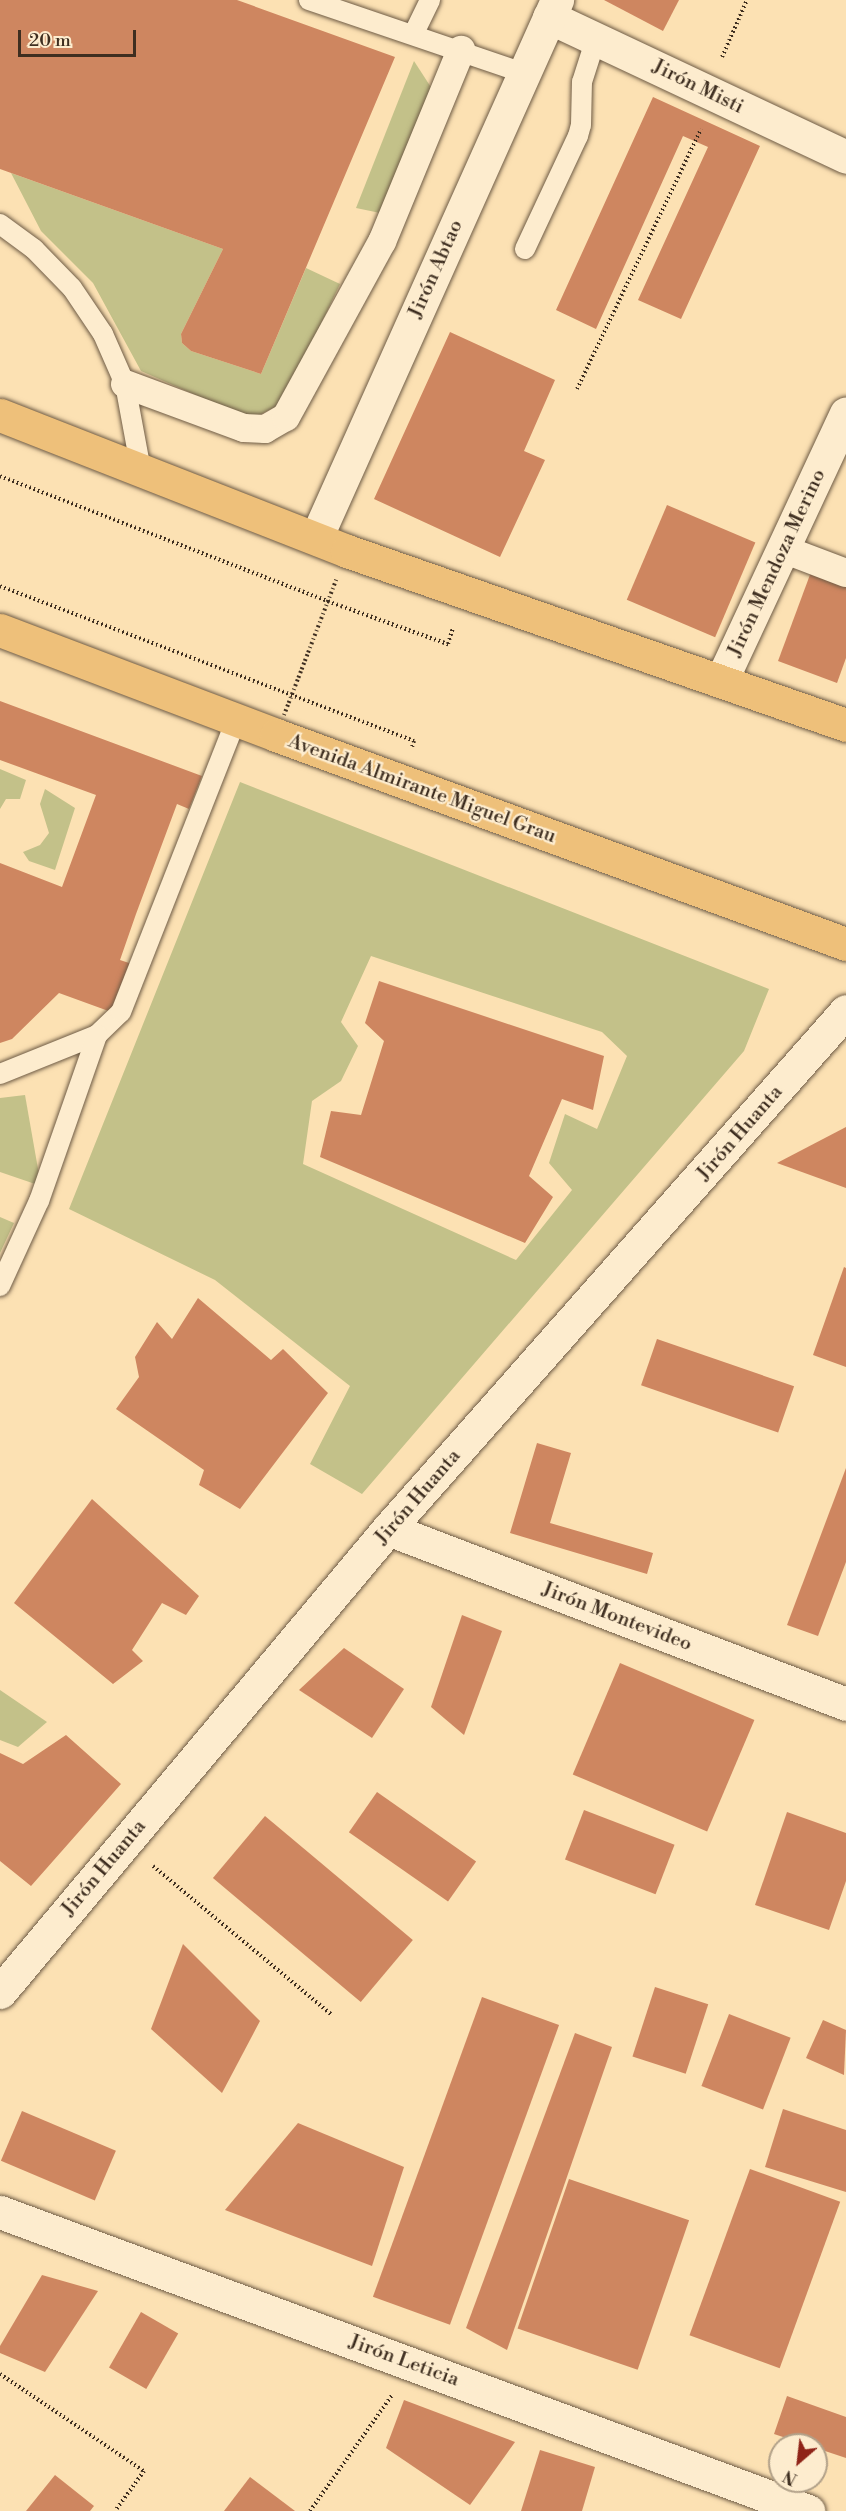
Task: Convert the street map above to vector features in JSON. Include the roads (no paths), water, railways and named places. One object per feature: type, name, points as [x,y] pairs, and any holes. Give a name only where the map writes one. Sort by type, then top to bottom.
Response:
[{"type":"main road","points":[[0,415],[316,538],[846,725]]},
{"type":"main road","name":"Avenida Almirante Miguel Grau","points":[[0,630],[236,720],[846,944]]},
{"type":"street","name":"Jirón Misti","points":[[553,8],[596,38],[846,157]]},
{"type":"street","name":"Jirón Abtao","points":[[316,538],[553,8]]},
{"type":"street","points":[[125,384],[244,428],[265,429],[286,417],[382,242],[460,50]]},
{"type":"street","name":"Jirón Mendoza Merino","points":[[722,680],[843,427]]},
{"type":"street","points":[[783,549],[846,573]]},
{"type":"street","name":"Jirón Huanta","points":[[0,1992],[388,1529],[846,1011]]},
{"type":"street","name":"Jirón Montevideo","points":[[388,1529],[846,1704]]},
{"type":"street","name":"Jirón Leticia","points":[[0,2212],[808,2511]]},
{"type":"lane","points":[[309,0],[414,33],[524,73]]},
{"type":"lane","points":[[414,33],[430,0]]},
{"type":"lane","points":[[525,249],[578,136],[581,125],[582,82],[596,38]]},
{"type":"lane","points":[[0,224],[34,249],[72,288],[103,334],[125,384],[141,470]]},
{"type":"lane","points":[[0,1074],[97,1035],[121,1012],[236,720]]},
{"type":"lane","points":[[0,1286],[39,1201],[97,1035]]}]
